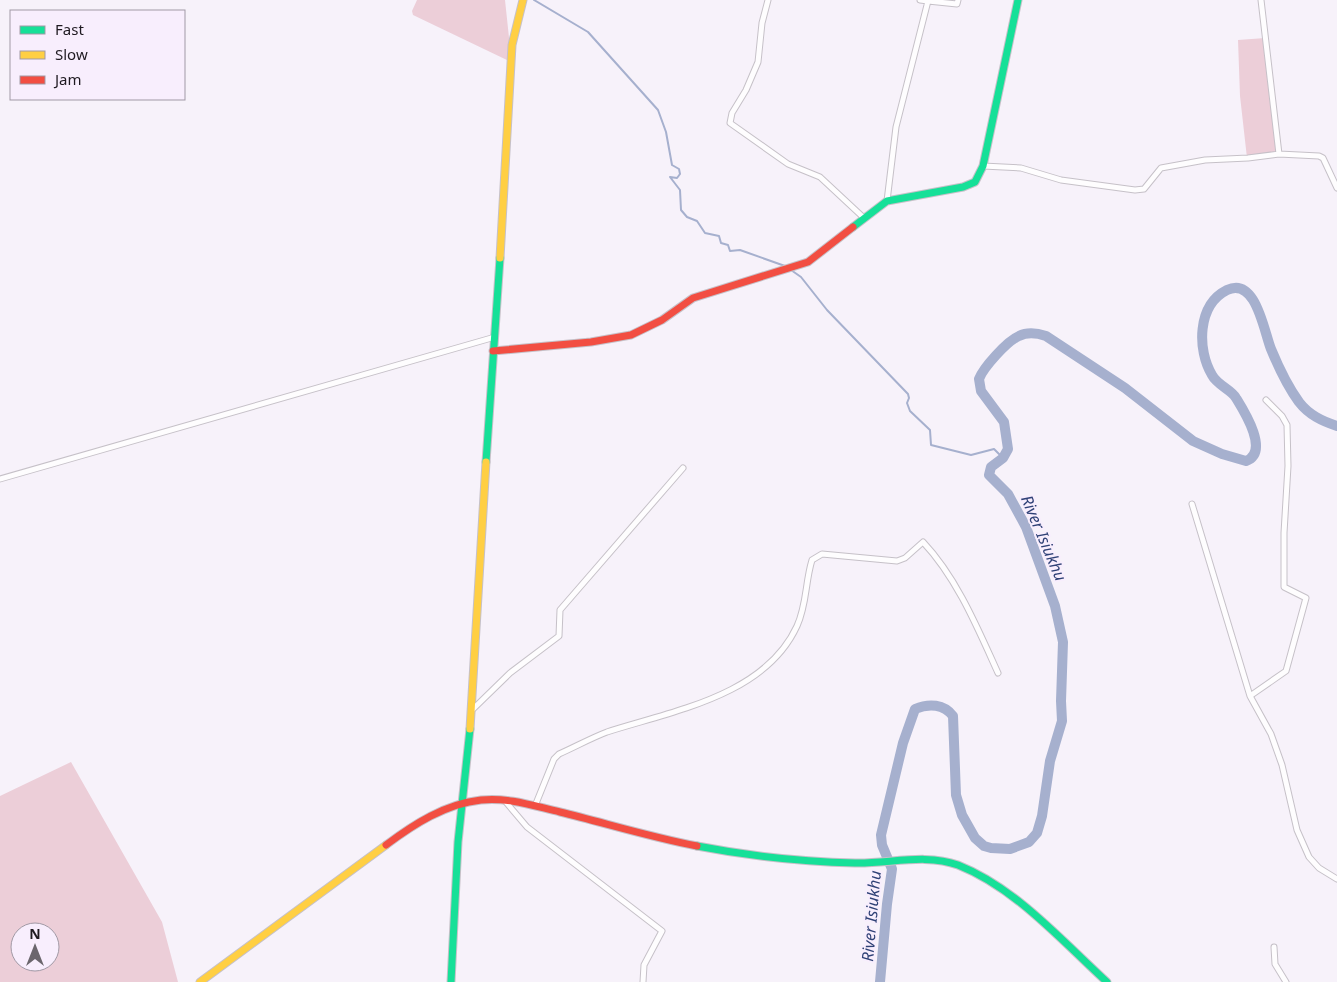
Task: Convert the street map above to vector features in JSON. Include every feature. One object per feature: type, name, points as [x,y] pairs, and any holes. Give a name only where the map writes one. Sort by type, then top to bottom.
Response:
[{"type":"street","points":[[451,982],[461,804],[467,772],[469,713],[480,585],[512,45],[523,0]]},
{"type":"street","points":[[768,0],[762,23],[758,62],[746,90],[732,113],[730,123],[788,164],[820,177],[864,218]]},
{"type":"street","points":[[920,0],[957,4],[958,0]]},
{"type":"street","points":[[493,351],[591,342],[631,335],[662,320],[693,298],[721,287],[786,270],[808,262],[887,201],[963,187],[974,182],[983,166],[1018,0]]},
{"type":"street","points":[[1261,0],[1279,154]]},
{"type":"street","points":[[887,201],[896,127],[928,1]]},
{"type":"street","points":[[983,166],[1021,168],[1060,180],[1135,190],[1144,189],[1161,168],[1204,160],[1248,158],[1279,154],[1319,156],[1323,158],[1337,188]]},
{"type":"street","points":[[0,480],[495,337]]},
{"type":"street","points":[[1250,696],[1286,671],[1306,598],[1284,587],[1284,533],[1288,466],[1287,425],[1282,416],[1266,400]]},
{"type":"street","points":[[469,713],[510,673],[559,636],[560,610],[683,468]]},
{"type":"street","points":[[1192,504],[1250,696],[1271,734],[1282,765],[1297,830],[1309,858],[1337,880]]},
{"type":"street","points":[[534,806],[554,759],[559,754],[605,733],[730,691],[758,672],[787,644],[797,627],[806,599],[812,560],[822,554],[897,561],[905,558],[923,542],[933,553],[959,595],[998,673]]},
{"type":"street","points":[[200,982],[402,833],[437,812],[461,804],[482,800],[505,800],[688,844],[732,852],[826,862],[946,862],[979,875],[1006,892],[1107,982]]},
{"type":"street","points":[[505,800],[527,827],[662,931],[644,965],[643,982]]},
{"type":"street","points":[[1274,947],[1275,964],[1286,982]]},
{"type":"shaded area","points":[[417,0],[505,0],[510,47],[509,61],[413,15],[412,11]]},
{"type":"shaded area","points":[[1265,38],[1278,154],[1247,158],[1240,96],[1238,40]]},
{"type":"shaded area","points":[[71,762],[162,922],[178,982],[0,982],[0,796]]},
{"type":"waterway","points":[[534,0],[588,32],[658,110],[666,132],[672,165],[679,169],[680,174],[677,178],[670,177],[680,190],[681,210],[687,217],[697,221],[705,233],[719,236],[721,243],[728,245],[730,251],[740,250],[785,266]]},
{"type":"waterway","points":[[791,270],[801,277],[827,310],[908,394],[907,403],[910,411],[930,430],[931,445],[971,455],[994,449],[1003,458]]},
{"type":"waterway","name":"River Isiukhu","points":[[880,982],[892,869],[882,845],[881,835],[903,743],[915,709],[931,705],[941,707],[953,716],[956,795],[962,815],[975,838],[984,846],[991,848],[1010,849],[1029,842],[1037,833],[1042,816],[1050,761],[1062,721],[1063,642],[1055,606],[1026,527],[1008,494],[989,475],[991,467],[1003,458],[1008,449],[1004,422],[981,391],[979,379],[990,362],[1008,343],[1019,336],[1032,333],[1046,336],[1125,388],[1193,441],[1222,454],[1246,461],[1253,456],[1256,449],[1253,431],[1234,395],[1214,379],[1207,365],[1202,341],[1205,317],[1210,306],[1217,297],[1227,290],[1237,288],[1245,291],[1252,298],[1262,319],[1274,356],[1299,402],[1316,417],[1337,426]]},
{"type":"traffic: fast","points":[[853,227],[887,201],[963,187],[975,182],[983,166],[1018,0]]},
{"type":"traffic: fast","points":[[486,462],[500,258]]},
{"type":"traffic: fast","points":[[451,982],[458,842],[470,729]]},
{"type":"traffic: fast","points":[[697,846],[756,856],[795,860],[868,863],[920,859],[958,865],[979,875],[1019,901],[1107,982]]},
{"type":"traffic: slow","points":[[500,258],[512,45],[523,0]]},
{"type":"traffic: slow","points":[[470,729],[486,462]]},
{"type":"traffic: slow","points":[[200,982],[386,845]]},
{"type":"traffic: jam","points":[[493,351],[591,342],[631,335],[662,320],[693,298],[808,262],[853,227]]},
{"type":"traffic: jam","points":[[386,845],[430,816],[443,810],[468,802],[491,799],[531,805],[697,846]]}]
